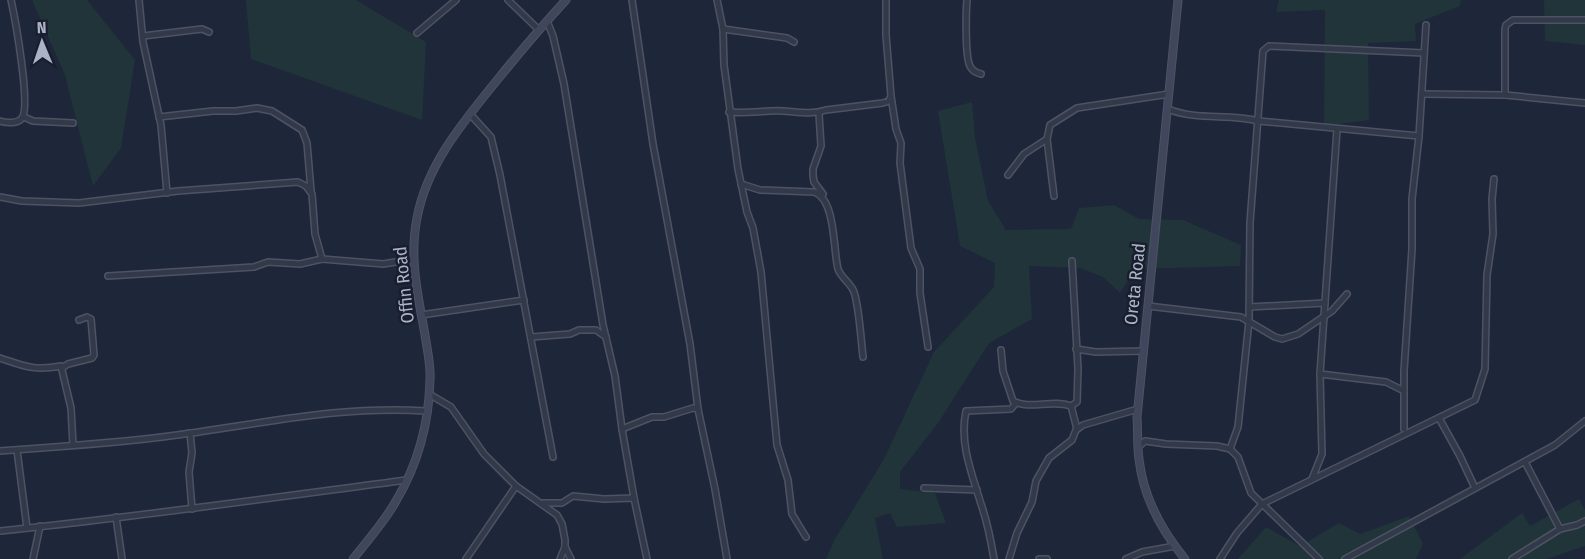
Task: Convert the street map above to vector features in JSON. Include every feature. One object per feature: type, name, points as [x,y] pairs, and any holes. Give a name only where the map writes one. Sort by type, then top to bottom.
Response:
[{"type":"street","points":[[11,0],[16,20],[25,90],[24,117]]},
{"type":"street","points":[[139,0],[143,36],[159,117],[167,193]]},
{"type":"street","points":[[417,33],[456,0]]},
{"type":"street","points":[[508,0],[539,30]]},
{"type":"street","name":"Offin Road","points":[[353,559],[396,502],[416,461],[422,439],[430,377],[417,300],[413,242],[426,185],[441,156],[470,114],[566,0]]},
{"type":"street","points":[[632,0],[654,144],[690,344],[698,409],[727,559]]},
{"type":"street","points":[[717,0],[723,29],[729,112],[741,184],[753,228],[761,272],[777,445],[788,480],[792,514],[806,537]]},
{"type":"street","points":[[886,0],[891,96],[896,129],[901,143],[900,163],[911,248],[920,269],[920,293],[928,346]]},
{"type":"street","points":[[967,0],[967,41],[970,66],[975,72],[981,74]]},
{"type":"street","name":"Oreta Road","points":[[1178,0],[1138,408],[1138,447],[1148,497],[1164,531],[1185,559]]},
{"type":"street","points":[[1505,95],[1505,29],[1509,22],[1513,20],[1585,20]]},
{"type":"street","points":[[547,21],[554,36],[564,84],[634,498],[647,559]]},
{"type":"street","points":[[1404,429],[1412,199],[1419,136],[1425,25]]},
{"type":"street","points":[[143,36],[202,29],[208,32]]},
{"type":"street","points":[[723,29],[787,38],[794,42]]},
{"type":"street","points":[[1230,449],[1238,426],[1249,321],[1250,223],[1264,48],[1269,46],[1424,53]]},
{"type":"street","points":[[1054,196],[1047,139],[1050,125],[1074,109],[1169,94]]},
{"type":"street","points":[[1422,94],[1505,95],[1585,103]]},
{"type":"street","points":[[729,112],[784,111],[819,114],[883,103],[891,96]]},
{"type":"street","points":[[159,117],[257,108],[272,111],[302,130],[307,143],[314,222],[322,259]]},
{"type":"street","points":[[1168,109],[1188,116],[1242,118],[1419,136]]},
{"type":"street","points":[[470,114],[491,137],[553,457]]},
{"type":"street","points":[[819,114],[821,146],[813,169],[814,182],[824,198],[835,236],[838,268],[854,292],[863,357]]},
{"type":"street","points":[[0,121],[13,122],[24,117]]},
{"type":"street","points":[[24,117],[33,121],[73,123]]},
{"type":"street","points":[[1312,479],[1322,454],[1320,374],[1337,129]]},
{"type":"street","points":[[1008,175],[1024,154],[1047,139]]},
{"type":"street","points":[[1220,559],[1237,533],[1262,504],[1475,400],[1485,369],[1487,275],[1493,234],[1494,179]]},
{"type":"street","points":[[0,196],[31,201],[79,203],[298,182],[306,186],[312,194]]},
{"type":"street","points":[[741,184],[760,190],[814,192],[824,198]]},
{"type":"street","points":[[108,276],[254,267],[268,262],[300,264],[322,259],[383,264],[414,259]]},
{"type":"street","points":[[1001,350],[1004,371],[1012,393],[1011,397],[1016,403],[1055,402],[1071,406],[1077,402],[1072,261]]},
{"type":"street","points":[[1148,306],[1231,316],[1249,321],[1282,339],[1298,334],[1325,316],[1347,294]]},
{"type":"street","points":[[421,315],[524,300]]},
{"type":"street","points":[[1249,307],[1325,303]]},
{"type":"street","points":[[62,368],[68,364],[92,358],[94,355],[91,319],[87,317],[79,320]]},
{"type":"street","points":[[531,337],[570,334],[579,330],[596,330],[606,337]]},
{"type":"street","points":[[1076,349],[1096,352],[1144,351]]},
{"type":"street","points":[[0,358],[32,369],[61,366],[62,368]]},
{"type":"street","points":[[62,368],[70,408],[73,445]]},
{"type":"street","points":[[1320,374],[1386,382],[1404,391]]},
{"type":"street","points":[[429,394],[451,407],[484,454],[516,486],[557,515],[562,524],[565,547],[571,559]]},
{"type":"street","points":[[994,559],[965,446],[964,421],[966,411],[1011,409],[1016,403]]},
{"type":"street","points":[[1071,406],[1077,429]]},
{"type":"street","points":[[622,429],[652,417],[664,417],[693,408],[698,409]]},
{"type":"street","points":[[1009,559],[1017,533],[1032,502],[1036,481],[1049,458],[1072,440],[1077,429],[1083,425],[1138,408]]},
{"type":"street","points":[[0,451],[135,440],[349,410],[426,411]]},
{"type":"street","points":[[1439,418],[1474,488]]},
{"type":"street","points":[[1345,559],[1555,445],[1585,421]]},
{"type":"street","points":[[190,433],[192,453],[189,472],[192,509]]},
{"type":"street","points":[[1138,447],[1145,441],[1230,449],[1238,457],[1251,493],[1319,559]]},
{"type":"street","points":[[17,450],[27,528]]},
{"type":"street","points":[[1525,462],[1560,529]]},
{"type":"street","points":[[0,531],[192,509],[407,480]]},
{"type":"street","points":[[466,559],[516,486]]},
{"type":"street","points":[[924,489],[977,490]]},
{"type":"street","points":[[541,503],[562,503],[573,496],[604,499],[634,498]]},
{"type":"street","points":[[116,517],[122,559]]},
{"type":"street","points":[[1512,559],[1560,529],[1585,521]]},
{"type":"street","points":[[33,559],[40,526]]},
{"type":"street","points":[[1126,559],[1142,552],[1175,546]]},
{"type":"street","points":[[560,559],[565,547]]},
{"type":"street","points":[[1039,559],[1047,559]]},
{"type":"shaded area","points":[[32,0],[87,0],[135,60],[121,148],[93,186],[65,75]]},
{"type":"shaded area","points":[[246,0],[356,0],[426,42],[422,120],[251,59]]},
{"type":"shaded area","points":[[1279,0],[1461,0],[1460,6],[1415,24],[1416,41],[1368,43],[1369,120],[1324,126],[1325,10],[1276,12]]},
{"type":"shaded area","points":[[1544,0],[1585,0],[1585,45],[1545,41]]},
{"type":"shaded area","points":[[972,102],[975,138],[988,201],[1006,230],[1071,229],[1079,208],[1114,205],[1139,219],[1183,220],[1241,245],[1240,266],[1135,269],[1120,293],[1103,277],[1080,268],[1029,266],[1032,319],[989,343],[938,423],[900,472],[900,489],[935,493],[946,523],[897,527],[890,513],[875,518],[883,559],[826,559],[835,539],[884,459],[934,352],[994,287],[995,263],[960,246],[938,111]]},
{"type":"shaded area","points":[[1579,499],[1585,510],[1585,546],[1547,559],[1460,559],[1522,513],[1530,526]]},
{"type":"shaded area","points":[[1409,516],[1423,544],[1416,559],[1238,559],[1266,527],[1300,546],[1339,523],[1360,534]]}]
